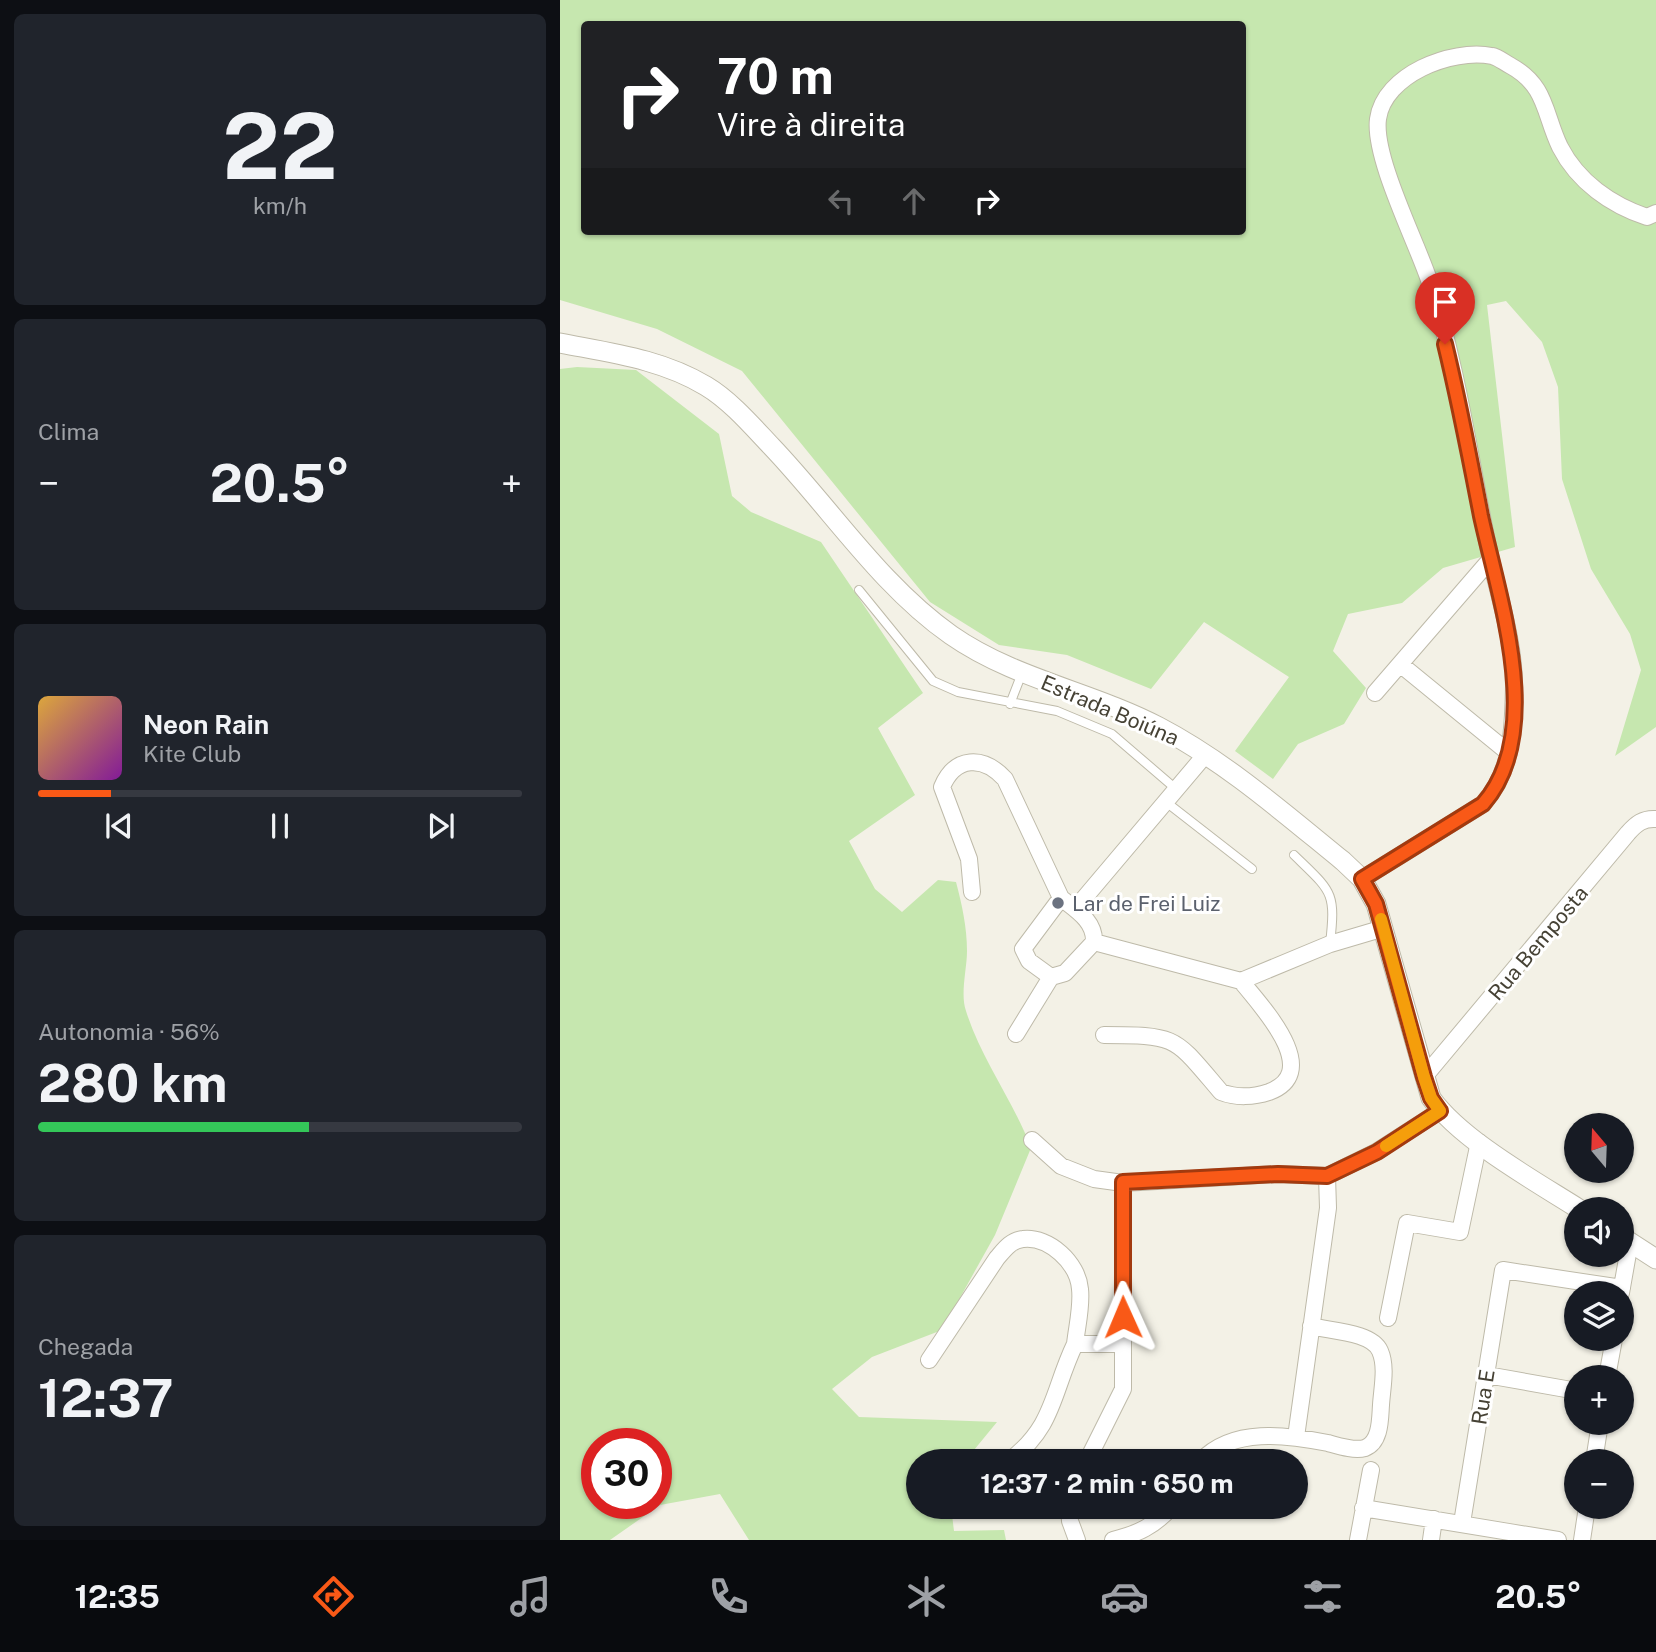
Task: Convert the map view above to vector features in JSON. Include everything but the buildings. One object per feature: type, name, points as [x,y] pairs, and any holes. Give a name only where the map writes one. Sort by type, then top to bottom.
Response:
[{"type":"street","points":[[1362,879],[1483,804],[1498,786],[1509,753],[1514,683],[1505,617],[1430,282],[1384,158],[1378,121],[1385,95],[1425,66],[1453,58],[1492,56],[1529,76],[1547,108],[1561,148],[1593,190],[1625,209],[1647,217],[1656,213]]},
{"type":"street","name":"Estrada Boiúna","points":[[560,343],[660,363],[709,387],[751,425],[812,489],[903,596],[953,636],[1022,673],[1157,726],[1206,754],[1362,879],[1376,904],[1384,928],[1431,1098],[1440,1111],[1479,1142],[1564,1199]]},
{"type":"street","points":[[1375,693],[1490,559]]},
{"type":"street","points":[[1400,664],[1509,753]]},
{"type":"street","points":[[1075,909],[1206,754]]},
{"type":"street","points":[[972,892],[969,859],[942,787],[948,773],[960,764],[978,762],[996,769],[1005,779],[1061,898],[1075,909],[1094,931],[1094,942],[1065,973],[1051,977],[1016,1034]]},
{"type":"street","name":"Rua Bemposta","points":[[1424,1077],[1628,834],[1638,823],[1648,818],[1656,819]]},
{"type":"street","points":[[1051,977],[1029,961],[1023,949],[1061,898]]},
{"type":"street","points":[[1094,942],[1241,981],[1330,944],[1384,928]]},
{"type":"street","points":[[1104,1035],[1152,1035],[1168,1039],[1188,1051],[1221,1092],[1228,1095],[1257,1096],[1278,1089],[1292,1068],[1288,1045],[1241,981]]},
{"type":"street","points":[[1032,1140],[1046,1156],[1071,1171],[1094,1180],[1123,1182],[1278,1174],[1327,1176],[1377,1152],[1440,1111]]},
{"type":"street","points":[[1388,1318],[1407,1223],[1461,1232],[1479,1142]]},
{"type":"street","points":[[1296,1437],[1328,1208],[1327,1176]]},
{"type":"street","points":[[1093,1449],[1123,1389],[1123,1182]]},
{"type":"street","points":[[929,1360],[997,1258],[1010,1244],[1023,1239],[1041,1241],[1064,1255],[1073,1268],[1080,1287],[1075,1344],[1050,1415],[1036,1436],[1022,1449]]},
{"type":"street","points":[[1634,1244],[1656,1259]]},
{"type":"street","name":"Rua E","points":[[1462,1523],[1503,1270],[1565,1281]]},
{"type":"street","points":[[1213,1449],[1236,1439],[1296,1437],[1354,1448],[1365,1448],[1373,1442],[1379,1427],[1384,1362],[1379,1348],[1368,1339],[1311,1326]]},
{"type":"street","points":[[1075,1344],[1123,1344]]},
{"type":"street","points":[[1487,1375],[1564,1389]]},
{"type":"street","points":[[1357,1540],[1371,1470]]},
{"type":"street","points":[[1363,1508],[1462,1523],[1507,1536],[1558,1540]]},
{"type":"street","points":[[1070,1519],[1077,1540]]},
{"type":"street","points":[[1113,1540],[1135,1534],[1160,1519]]},
{"type":"street","points":[[1431,1540],[1434,1519]]},
{"type":"street","points":[[1582,1540],[1585,1519]]},
{"type":"lane","points":[[859,590],[933,681],[958,692],[1057,711],[1112,734],[1171,796],[1252,869]]},
{"type":"lane","points":[[1010,704],[1022,673]]},
{"type":"lane","points":[[1294,855],[1327,887],[1332,896],[1330,944]]},
{"type":"green space","points":[[560,0],[1656,0],[1656,727],[1615,756],[1641,670],[1630,634],[1591,569],[1562,479],[1558,387],[1542,342],[1506,301],[1487,305],[1515,547],[1443,568],[1402,603],[1348,614],[1333,651],[1366,688],[1344,724],[1298,744],[1273,779],[1235,751],[1289,677],[1204,622],[1151,689],[1067,655],[999,645],[930,602],[742,371],[657,329],[560,300]]},
{"type":"green space","points":[[577,367],[636,370],[719,434],[732,496],[751,512],[821,542],[923,693],[878,728],[915,795],[849,841],[875,889],[902,912],[938,880],[956,882],[966,933],[964,1004],[972,1029],[1031,1148],[995,1235],[942,1330],[872,1357],[832,1389],[859,1417],[997,1422],[975,1449],[906,1449],[906,1519],[952,1519],[954,1531],[1004,1530],[1006,1540],[749,1540],[720,1494],[672,1503],[672,1428],[581,1428],[581,1519],[640,1519],[610,1540],[560,1540],[560,369]]},
{"type":"slow traffic","points":[[1381,919],[1424,1077],[1431,1098],[1440,1111],[1386,1146]]},
{"type":"place","name":"Lar de Frei Luiz","points":[[1058,903]]},
{"type":"route","points":[[1123,1317],[1123,1182],[1278,1174],[1327,1176],[1377,1152],[1440,1111],[1431,1098],[1424,1077],[1376,904],[1362,879],[1483,804],[1498,786],[1506,767],[1512,738],[1514,683],[1505,617],[1490,559],[1445,344]]}]
